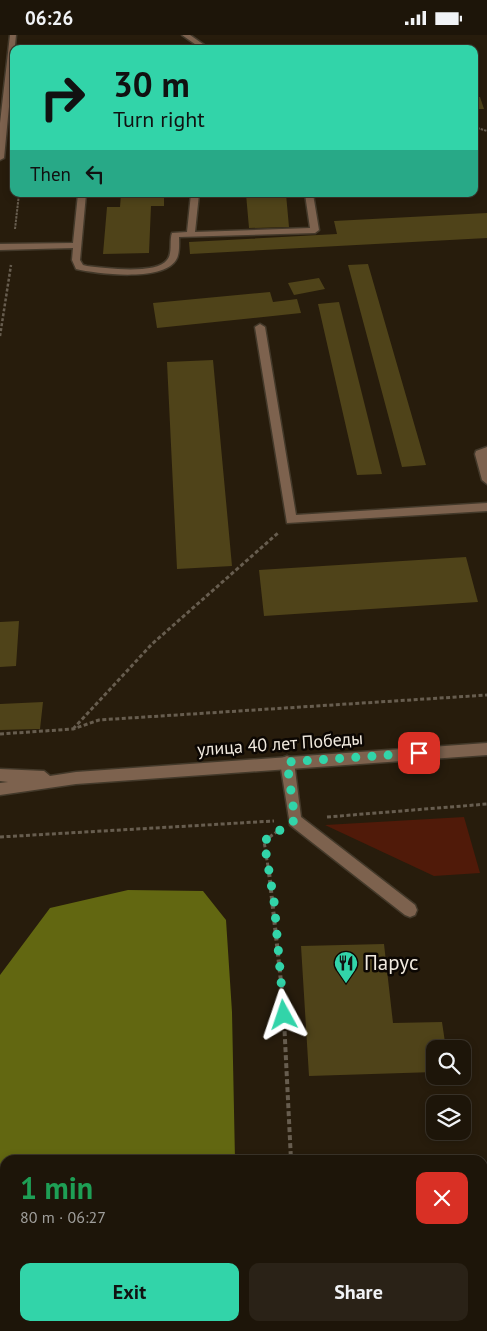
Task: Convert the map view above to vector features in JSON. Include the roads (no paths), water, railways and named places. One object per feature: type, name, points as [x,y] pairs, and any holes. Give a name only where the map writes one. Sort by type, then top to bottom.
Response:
[{"type":"street","points":[[185,35],[201,45]]},
{"type":"street","points":[[0,158],[10,63]]},
{"type":"street","points":[[82,197],[76,260],[79,267],[90,271],[156,271],[166,266],[173,259],[175,235],[315,230],[310,197]]},
{"type":"street","points":[[191,233],[195,197]]},
{"type":"street","points":[[0,247],[78,245]]},
{"type":"street","points":[[260,327],[292,520],[487,507]]},
{"type":"street","points":[[487,451],[480,454],[487,480]]},
{"type":"street","name":"улица 40 лет Победы","points":[[0,789],[76,778],[487,749]]},
{"type":"street","points":[[287,762],[295,820],[410,911]]},
{"type":"street","name":"улица 40 лет Победы","points":[[0,775],[76,778]]},
{"type":"place","name":"Парус","points":[[346,984]]}]
